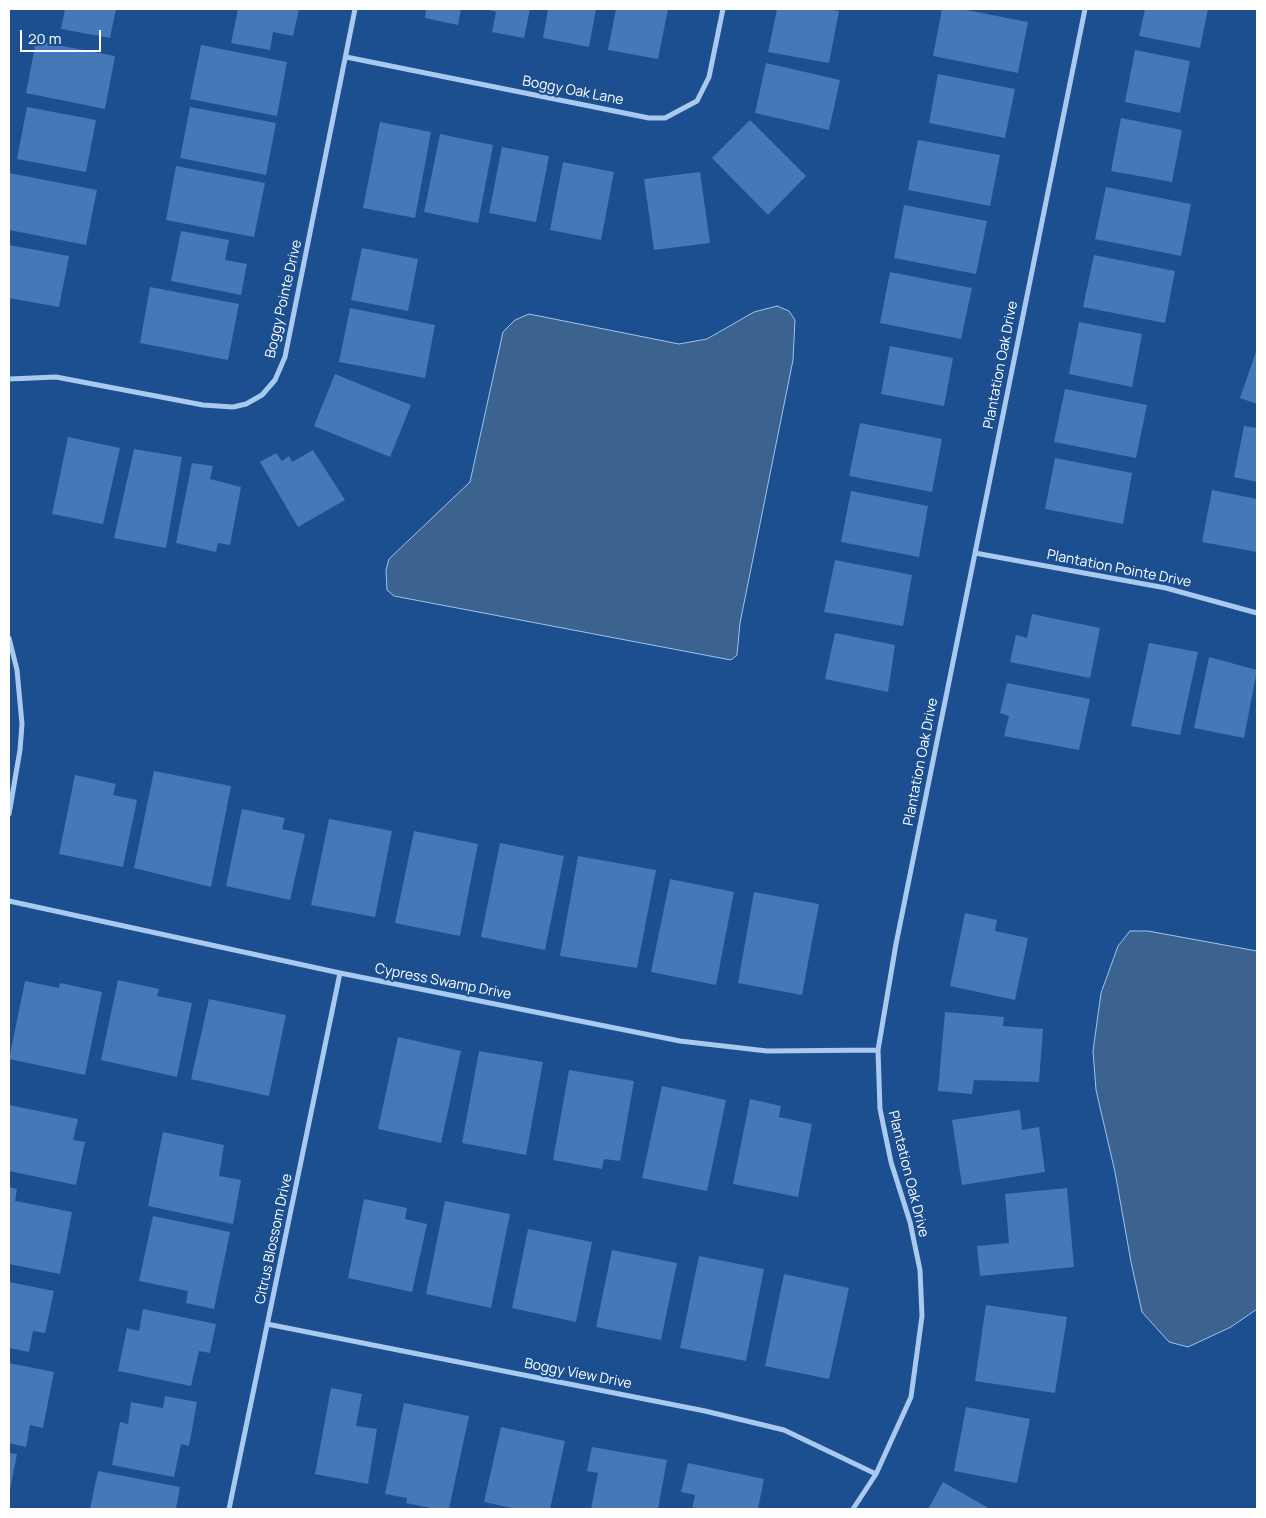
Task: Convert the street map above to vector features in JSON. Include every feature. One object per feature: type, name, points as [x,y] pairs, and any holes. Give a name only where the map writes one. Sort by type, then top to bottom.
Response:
[{"type":"street","name":"Boggy Pointe Drive","points":[[9,379],[56,377],[203,405],[233,407],[246,404],[262,395],[274,380],[285,357],[355,9]]},
{"type":"street","name":"Boggy Oak Lane","points":[[346,58],[649,118],[666,118],[697,101],[709,77],[723,9]]},
{"type":"street","name":"Plantation Oak Drive","points":[[853,1509],[876,1474],[911,1396],[922,1316],[920,1270],[910,1222],[891,1162],[880,1109],[878,1050],[898,934],[1084,9]]},
{"type":"street","name":"Plantation Pointe Drive","points":[[975,553],[1166,588],[1257,613]]},
{"type":"street","points":[[9,638],[17,670],[22,724],[20,750],[9,814]]},
{"type":"street","name":"Cypress Swamp Drive","points":[[9,901],[340,973],[680,1041],[766,1052],[878,1050]]},
{"type":"street","name":"Citrus Blossom Drive","points":[[229,1509],[340,973]]},
{"type":"street","name":"Boggy View Drive","points":[[268,1324],[695,1409],[784,1430],[876,1474]]},
{"type":"water","points":[[777,306],[789,311],[795,320],[793,360],[740,623],[737,655],[731,660],[394,596],[387,590],[386,570],[389,559],[470,482],[503,332],[515,320],[529,314],[679,344],[707,339],[754,312]]},
{"type":"water","points":[[1130,931],[1148,931],[1257,951],[1257,1309],[1231,1327],[1188,1347],[1169,1342],[1142,1312],[1115,1172],[1096,1090],[1093,1051],[1101,993],[1118,946]]},
{"type":"building","points":[[65,9],[116,9],[110,38],[61,29]]},
{"type":"building","points":[[238,9],[299,9],[293,36],[273,32],[270,50],[231,43]]},
{"type":"building","points":[[426,9],[461,9],[458,25],[425,18]]},
{"type":"building","points":[[486,9],[530,9],[524,38],[492,32],[496,12]]},
{"type":"building","points":[[548,9],[596,9],[589,47],[543,38]]},
{"type":"building","points":[[616,9],[668,9],[658,59],[608,50]]},
{"type":"building","points":[[777,9],[827,9],[839,11],[829,63],[768,52]]},
{"type":"building","points":[[942,9],[961,9],[1028,22],[1018,73],[933,56]]},
{"type":"building","points":[[1145,9],[1208,9],[1200,48],[1139,36]]},
{"type":"building","points":[[36,41],[115,56],[105,109],[26,93]]},
{"type":"building","points":[[201,45],[287,62],[277,116],[190,99]]},
{"type":"building","points":[[1135,50],[1190,61],[1180,113],[1125,102]]},
{"type":"building","points":[[766,63],[840,80],[829,130],[755,113]]},
{"type":"building","points":[[938,74],[1015,89],[1005,138],[929,123]]},
{"type":"building","points":[[27,107],[96,120],[86,172],[17,159]]},
{"type":"building","points":[[190,107],[276,123],[266,175],[180,158]]},
{"type":"building","points":[[1121,118],[1182,130],[1172,182],[1111,171]]},
{"type":"building","points":[[750,120],[806,176],[768,215],[712,158]]},
{"type":"building","points":[[380,122],[431,132],[415,218],[363,208]]},
{"type":"building","points":[[440,134],[493,145],[478,223],[424,212]]},
{"type":"building","points":[[918,140],[1000,155],[990,206],[908,190]]},
{"type":"building","points":[[502,147],[549,156],[536,222],[489,213]]},
{"type":"building","points":[[563,162],[614,172],[601,240],[550,230]]},
{"type":"building","points":[[176,166],[265,183],[254,237],[166,220]]},
{"type":"building","points":[[700,172],[710,243],[654,250],[644,179]]},
{"type":"building","points":[[9,173],[97,190],[86,245],[9,230]]},
{"type":"building","points":[[1106,187],[1191,204],[1181,256],[1095,239]]},
{"type":"building","points":[[904,205],[987,221],[976,274],[894,258]]},
{"type":"building","points":[[181,231],[229,240],[225,260],[247,264],[241,295],[171,281]]},
{"type":"building","points":[[9,245],[69,256],[59,307],[9,298]]},
{"type":"building","points":[[362,248],[418,259],[408,311],[351,300]]},
{"type":"building","points":[[1094,255],[1175,271],[1165,323],[1083,307]]},
{"type":"building","points":[[890,272],[972,288],[961,339],[880,323]]},
{"type":"building","points":[[150,287],[239,304],[228,360],[140,343]]},
{"type":"building","points":[[350,308],[435,325],[425,378],[339,362]]},
{"type":"building","points":[[1079,322],[1142,334],[1132,387],[1069,374]]},
{"type":"building","points":[[890,346],[953,358],[944,406],[881,394]]},
{"type":"building","points":[[1257,349],[1257,404],[1240,398]]},
{"type":"building","points":[[335,374],[411,405],[390,457],[314,426]]},
{"type":"building","points":[[1065,389],[1147,405],[1136,458],[1054,442]]},
{"type":"building","points":[[860,423],[942,439],[932,492],[849,476]]},
{"type":"building","points":[[1244,426],[1257,428],[1257,482],[1234,477]]},
{"type":"building","points":[[68,437],[120,448],[103,524],[52,514]]},
{"type":"building","points":[[134,449],[182,457],[166,548],[114,538]]},
{"type":"building","points":[[313,450],[345,500],[298,527],[260,462],[276,453],[282,461],[289,456],[292,462]]},
{"type":"building","points":[[1055,458],[1132,473],[1123,524],[1045,509]]},
{"type":"building","points":[[192,463],[213,466],[210,479],[241,487],[230,545],[218,543],[216,552],[176,543]]},
{"type":"building","points":[[1212,490],[1257,499],[1257,552],[1202,542]]},
{"type":"building","points":[[851,491],[928,506],[919,557],[841,542]]},
{"type":"building","points":[[835,560],[912,575],[903,626],[824,612]]},
{"type":"building","points":[[1032,614],[1100,628],[1090,678],[1010,662],[1016,635],[1027,638]]},
{"type":"building","points":[[835,633],[895,645],[888,692],[825,679]]},
{"type":"building","points":[[1149,643],[1198,652],[1180,735],[1131,726]]},
{"type":"building","points":[[1209,657],[1257,670],[1244,738],[1194,728]]},
{"type":"building","points":[[1007,683],[1090,699],[1079,750],[1004,736],[1009,716],[1000,713]]},
{"type":"building","points":[[154,771],[231,786],[211,887],[134,868]]},
{"type":"building","points":[[75,775],[116,784],[113,795],[137,800],[123,867],[59,854]]},
{"type":"building","points":[[242,809],[285,818],[282,829],[305,834],[290,900],[226,886]]},
{"type":"building","points":[[329,819],[392,831],[375,917],[311,905]]},
{"type":"building","points":[[414,831],[478,844],[460,936],[395,923]]},
{"type":"building","points":[[500,843],[564,856],[545,950],[481,937]]},
{"type":"building","points":[[578,856],[656,870],[637,968],[560,956]]},
{"type":"building","points":[[670,879],[734,892],[716,985],[651,972]]},
{"type":"building","points":[[754,892],[819,904],[802,995],[738,983]]},
{"type":"building","points":[[965,913],[997,920],[995,931],[1028,938],[1015,1000],[950,986]]},
{"type":"building","points":[[118,980],[159,989],[157,996],[192,1003],[177,1077],[101,1060]]},
{"type":"building","points":[[25,981],[59,988],[60,983],[102,992],[85,1075],[9,1059]]},
{"type":"building","points":[[209,999],[286,1015],[269,1096],[191,1079]]},
{"type":"building","points":[[945,1012],[1004,1017],[1003,1026],[1043,1029],[1039,1082],[974,1080],[972,1094],[938,1091]]},
{"type":"building","points":[[398,1037],[461,1051],[441,1143],[378,1129]]},
{"type":"building","points":[[479,1051],[543,1062],[526,1155],[462,1143]]},
{"type":"building","points":[[569,1070],[634,1081],[620,1161],[604,1159],[602,1169],[553,1160]]},
{"type":"building","points":[[662,1086],[726,1100],[707,1191],[642,1178]]},
{"type":"building","points":[[750,1099],[781,1106],[779,1117],[812,1124],[798,1197],[733,1184]]},
{"type":"building","points":[[9,1105],[78,1119],[73,1140],[85,1142],[76,1185],[9,1171]]},
{"type":"building","points":[[1020,1110],[1022,1130],[1039,1127],[1045,1172],[962,1185],[952,1120]]},
{"type":"building","points":[[163,1132],[224,1145],[219,1176],[241,1180],[233,1224],[148,1206]]},
{"type":"building","points":[[9,1187],[17,1189],[15,1201],[72,1212],[60,1274],[9,1264]]},
{"type":"building","points":[[1067,1188],[1074,1267],[980,1276],[977,1246],[1009,1243],[1005,1194]]},
{"type":"building","points":[[364,1199],[407,1208],[405,1219],[427,1224],[412,1292],[348,1278]]},
{"type":"building","points":[[445,1201],[510,1214],[491,1308],[426,1294]]},
{"type":"building","points":[[153,1216],[230,1232],[214,1309],[186,1303],[188,1291],[139,1281]]},
{"type":"building","points":[[528,1229],[592,1242],[576,1322],[512,1308]]},
{"type":"building","points":[[612,1250],[677,1263],[661,1340],[596,1327]]},
{"type":"building","points":[[699,1256],[764,1269],[746,1361],[680,1348]]},
{"type":"building","points":[[784,1274],[849,1288],[829,1379],[765,1366]]},
{"type":"building","points":[[9,1282],[54,1291],[45,1333],[33,1331],[29,1352],[9,1348]]},
{"type":"building","points":[[986,1305],[1067,1317],[1055,1393],[975,1381]]},
{"type":"building","points":[[143,1309],[216,1324],[210,1353],[199,1351],[191,1386],[118,1371],[127,1328],[139,1331]]},
{"type":"building","points":[[9,1363],[54,1372],[43,1428],[30,1425],[26,1447],[9,1443]]},
{"type":"building","points":[[331,1388],[362,1394],[356,1426],[377,1429],[368,1484],[315,1474]]},
{"type":"building","points":[[165,1396],[197,1402],[189,1446],[181,1444],[174,1477],[112,1465],[120,1422],[128,1424],[131,1402],[163,1408]]},
{"type":"building","points":[[404,1403],[469,1416],[449,1509],[436,1509],[406,1503],[407,1498],[385,1494]]},
{"type":"building","points":[[966,1407],[1030,1419],[1017,1483],[954,1471]]},
{"type":"building","points":[[501,1427],[565,1441],[550,1509],[517,1509],[484,1502]]},
{"type":"building","points":[[592,1447],[667,1460],[658,1509],[591,1509],[598,1473],[587,1471]]},
{"type":"building","points":[[9,1453],[17,1454],[10,1490],[9,1490]]},
{"type":"building","points":[[688,1463],[764,1479],[758,1509],[692,1509],[695,1495],[681,1492]]},
{"type":"building","points":[[98,1471],[180,1487],[176,1509],[90,1509]]},
{"type":"building","points":[[943,1482],[990,1509],[928,1509]]}]
